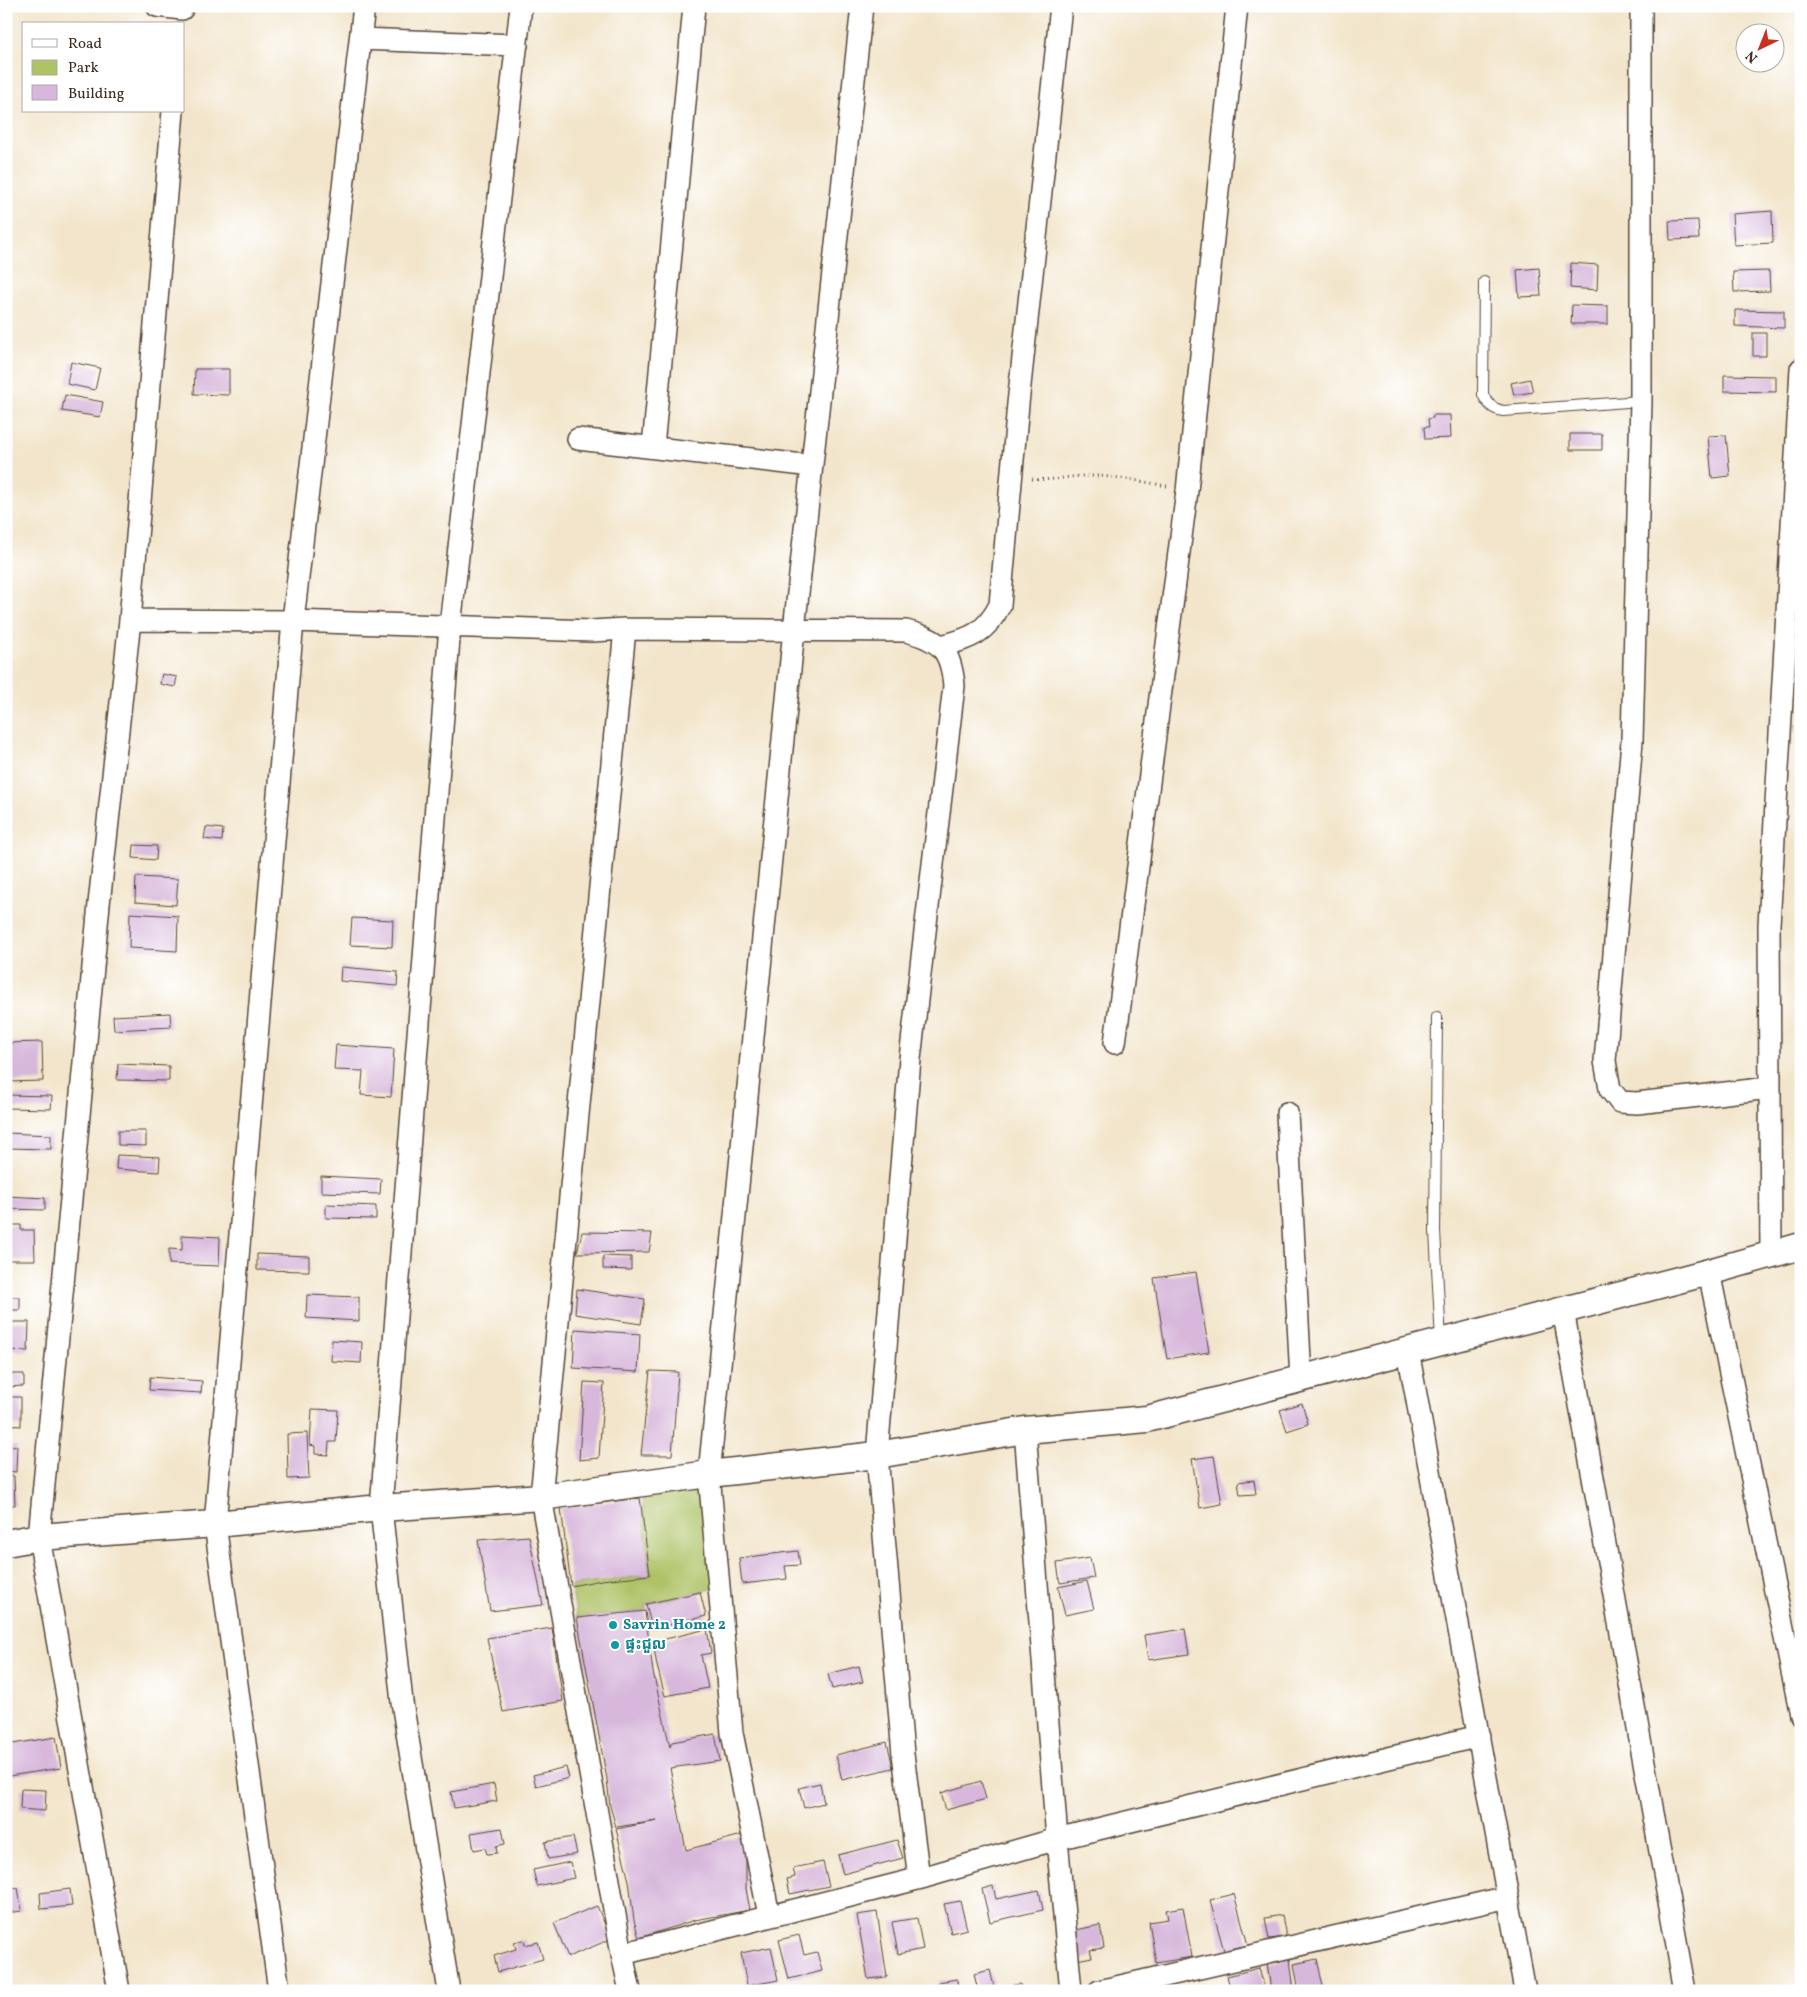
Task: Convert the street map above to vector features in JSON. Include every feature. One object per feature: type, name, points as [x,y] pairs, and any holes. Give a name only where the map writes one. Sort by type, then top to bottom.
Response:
[{"type":"street","points":[[157,6],[181,13]]},
{"type":"street","points":[[279,1991],[214,1524],[293,620],[364,6]]},
{"type":"street","points":[[449,1991],[402,1702],[381,1508],[450,626],[521,6]]},
{"type":"street","points":[[653,447],[694,6]]},
{"type":"street","points":[[769,1915],[732,1733],[708,1474],[794,630],[862,6]]},
{"type":"street","points":[[941,646],[961,641],[988,625],[1000,605],[1061,6]]},
{"type":"street","points":[[1116,1043],[1187,491],[1237,6]]},
{"type":"street","points":[[1641,6],[1641,401],[1632,742],[1605,1061],[1610,1089],[1620,1102],[1637,1103],[1770,1088]]},
{"type":"street","points":[[360,39],[517,45]]},
{"type":"street","points":[[119,1991],[39,1537],[99,904],[130,620],[173,112]]},
{"type":"street","points":[[1771,1255],[1769,925],[1801,368]]},
{"type":"street","points":[[578,439],[812,466]]},
{"type":"street","points":[[130,620],[293,620],[592,631],[625,629],[906,631],[926,636],[941,646],[948,656],[954,686],[910,1058],[876,1455],[903,1754],[919,1878]]},
{"type":"street","points":[[625,629],[541,1497],[630,1991]]},
{"type":"street","points":[[1286,1113],[1301,1379]]},
{"type":"street","points":[[6,1542],[39,1537],[214,1524],[381,1508],[541,1497],[708,1474],[876,1455],[1025,1430],[1147,1419],[1709,1272],[1801,1246]]},
{"type":"street","points":[[1709,1272],[1800,1706]]},
{"type":"street","points":[[1563,1310],[1685,1991]]},
{"type":"street","points":[[1408,1351],[1525,1991]]},
{"type":"street","points":[[1025,1430],[1056,1839],[1070,1991]]},
{"type":"street","points":[[622,1954],[919,1878],[1056,1839],[1479,1736]]},
{"type":"street","points":[[1099,1991],[1508,1897]]},
{"type":"lane","points":[[1484,282],[1483,395],[1494,409],[1503,411],[1641,401]]},
{"type":"lane","points":[[1437,1017],[1435,1231],[1441,1342]]},
{"type":"path","points":[[1012,476],[1048,481],[1082,476],[1128,478],[1187,491]]},
{"type":"green space","points":[[709,1474],[719,1587],[646,1604],[645,1611],[577,1618],[571,1586],[650,1575],[641,1486]]},
{"type":"building","points":[[1772,211],[1773,243],[1734,245],[1732,214]]},
{"type":"building","points":[[1698,220],[1699,239],[1670,240],[1669,221]]},
{"type":"building","points":[[1571,263],[1598,265],[1597,290],[1570,288]]},
{"type":"building","points":[[1539,268],[1541,296],[1519,297],[1517,270]]},
{"type":"building","points":[[1769,271],[1770,291],[1734,292],[1733,272]]},
{"type":"building","points":[[1572,305],[1608,306],[1608,324],[1571,324]]},
{"type":"building","points":[[1735,310],[1784,311],[1784,328],[1735,326]]},
{"type":"building","points":[[1753,333],[1766,333],[1766,356],[1753,356]]},
{"type":"building","points":[[71,362],[100,368],[95,390],[67,384]]},
{"type":"building","points":[[195,369],[229,369],[229,395],[194,394]]},
{"type":"building","points":[[1724,375],[1776,376],[1776,392],[1724,391]]},
{"type":"building","points":[[1530,379],[1533,392],[1514,395],[1511,383]]},
{"type":"building","points":[[65,395],[103,402],[100,417],[62,411]]},
{"type":"building","points":[[1433,415],[1450,415],[1451,438],[1425,439],[1424,427],[1429,427],[1428,419],[1433,418]]},
{"type":"building","points":[[1570,434],[1602,434],[1602,450],[1570,450]]},
{"type":"building","points":[[1726,435],[1730,476],[1712,478],[1708,436]]},
{"type":"building","points":[[162,674],[177,677],[175,687],[160,684]]},
{"type":"building","points":[[206,827],[223,829],[222,841],[204,839]]},
{"type":"building","points":[[134,845],[157,846],[156,860],[133,858]]},
{"type":"building","points":[[136,877],[178,879],[176,905],[135,902]]},
{"type":"building","points":[[130,913],[178,916],[177,951],[129,948]]},
{"type":"building","points":[[352,918],[393,920],[392,947],[350,945]]},
{"type":"building","points":[[341,967],[398,972],[397,986],[340,981]]},
{"type":"building","points":[[170,1013],[171,1027],[114,1030],[113,1016]]},
{"type":"building","points":[[42,1042],[43,1081],[6,1082],[6,1043]]},
{"type":"building","points":[[336,1045],[394,1049],[391,1097],[361,1095],[363,1071],[334,1070]]},
{"type":"building","points":[[118,1064],[169,1066],[169,1081],[117,1080]]},
{"type":"building","points":[[6,1095],[52,1096],[51,1109],[6,1108]]},
{"type":"building","points":[[118,1131],[146,1131],[146,1146],[118,1145]]},
{"type":"building","points":[[6,1133],[51,1135],[51,1149],[6,1148]]},
{"type":"building","points":[[117,1155],[160,1157],[159,1172],[116,1169]]},
{"type":"building","points":[[321,1176],[381,1179],[380,1194],[321,1192]]},
{"type":"building","points":[[6,1196],[45,1198],[45,1210],[6,1209]]},
{"type":"building","points":[[326,1204],[376,1206],[376,1219],[326,1218]]},
{"type":"building","points":[[6,1225],[21,1225],[21,1230],[34,1230],[35,1260],[6,1260]]},
{"type":"building","points":[[582,1232],[652,1233],[649,1252],[577,1253]]},
{"type":"building","points":[[182,1235],[220,1237],[219,1266],[169,1264],[169,1249],[182,1250]]},
{"type":"building","points":[[257,1254],[309,1256],[309,1271],[257,1270]]},
{"type":"building","points":[[603,1256],[631,1257],[631,1270],[603,1269]]},
{"type":"building","points":[[1196,1272],[1209,1352],[1167,1359],[1154,1278]]},
{"type":"building","points":[[577,1289],[645,1299],[641,1324],[575,1314]]},
{"type":"building","points":[[307,1295],[359,1297],[359,1321],[306,1318]]},
{"type":"building","points":[[6,1297],[20,1297],[20,1310],[6,1310]]},
{"type":"building","points":[[6,1322],[29,1322],[28,1351],[6,1350]]},
{"type":"building","points":[[575,1329],[640,1334],[638,1372],[573,1368]]},
{"type":"building","points":[[332,1340],[362,1342],[361,1363],[331,1361]]},
{"type":"building","points":[[650,1371],[678,1372],[672,1455],[641,1455]]},
{"type":"building","points":[[6,1374],[24,1374],[24,1386],[6,1387]]},
{"type":"building","points":[[150,1377],[202,1381],[201,1393],[149,1390]]},
{"type":"building","points":[[584,1382],[604,1383],[599,1458],[579,1460]]},
{"type":"building","points":[[6,1397],[21,1397],[21,1426],[6,1425]]},
{"type":"building","points":[[1302,1403],[1308,1424],[1287,1431],[1280,1410]]},
{"type":"building","points":[[312,1409],[338,1410],[336,1442],[329,1442],[328,1455],[315,1454],[315,1446],[310,1445]]},
{"type":"building","points":[[307,1433],[309,1478],[288,1479],[287,1434]]},
{"type":"building","points":[[6,1445],[17,1446],[16,1472],[6,1471]]},
{"type":"building","points":[[1214,1456],[1222,1504],[1200,1508],[1192,1459]]},
{"type":"building","points":[[6,1476],[14,1476],[15,1505],[6,1505]]},
{"type":"building","points":[[1254,1480],[1256,1494],[1240,1495],[1238,1482]]},
{"type":"building","points":[[640,1498],[650,1575],[601,1580],[571,1586],[561,1508]]},
{"type":"building","points":[[529,1536],[543,1605],[490,1611],[478,1540]]},
{"type":"building","points":[[798,1551],[800,1565],[785,1566],[787,1579],[742,1584],[739,1558]]},
{"type":"building","points":[[1090,1558],[1094,1578],[1060,1583],[1057,1563]]},
{"type":"building","points":[[1087,1581],[1094,1609],[1065,1615],[1058,1587]]},
{"type":"building","points":[[700,1592],[706,1616],[652,1629],[646,1604]]},
{"type":"building","points":[[645,1611],[653,1672],[670,1747],[672,1742],[715,1734],[720,1761],[670,1768],[686,1850],[742,1835],[746,1856],[746,1889],[750,1910],[695,1920],[639,1938],[634,1920],[629,1881],[616,1829],[657,1821],[616,1827],[610,1806],[607,1779],[577,1618]]},
{"type":"building","points":[[552,1628],[563,1701],[503,1712],[487,1638]]},
{"type":"building","points":[[707,1629],[711,1653],[701,1655],[708,1688],[665,1696],[653,1642]]},
{"type":"building","points":[[1185,1629],[1189,1654],[1148,1660],[1144,1635]]},
{"type":"building","points":[[859,1666],[863,1682],[832,1689],[828,1674]]},
{"type":"building","points":[[56,1737],[61,1768],[9,1776],[6,1745]]},
{"type":"building","points":[[887,1742],[893,1768],[842,1780],[836,1755]]},
{"type":"building","points":[[566,1767],[569,1778],[536,1786],[533,1775]]},
{"type":"building","points":[[981,1781],[986,1799],[946,1810],[941,1793]]},
{"type":"building","points":[[820,1783],[824,1803],[804,1808],[799,1788]]},
{"type":"building","points":[[494,1784],[497,1801],[454,1808],[451,1792]]},
{"type":"building","points":[[21,1789],[46,1790],[45,1811],[20,1809]]},
{"type":"building","points":[[502,1828],[505,1844],[496,1846],[497,1853],[487,1854],[485,1848],[474,1850],[471,1833]]},
{"type":"building","points":[[573,1837],[577,1854],[548,1859],[545,1842]]},
{"type":"building","points":[[897,1840],[903,1858],[843,1874],[838,1855]]},
{"type":"building","points":[[570,1862],[574,1878],[537,1886],[533,1870]]},
{"type":"building","points":[[823,1862],[829,1886],[790,1894],[787,1879],[795,1877],[793,1868]]},
{"type":"building","points":[[993,1886],[996,1899],[1039,1890],[1043,1910],[990,1922],[982,1889]]},
{"type":"building","points":[[18,1888],[22,1911],[6,1913],[6,1890]]},
{"type":"building","points":[[70,1889],[72,1906],[41,1909],[40,1893]]},
{"type":"building","points":[[1234,1894],[1248,1945],[1224,1951],[1210,1900]]},
{"type":"building","points":[[960,1901],[967,1929],[951,1933],[944,1904]]},
{"type":"building","points":[[597,1906],[611,1939],[568,1957],[554,1923]]},
{"type":"building","points":[[1183,1907],[1192,1957],[1156,1963],[1149,1922],[1168,1919],[1166,1910]]},
{"type":"building","points":[[877,1912],[887,1977],[868,1979],[857,1915]]},
{"type":"building","points":[[1282,1915],[1286,1937],[1269,1939],[1265,1918]]},
{"type":"building","points":[[917,1918],[923,1949],[898,1954],[892,1922]]},
{"type":"building","points":[[1100,1925],[1104,1948],[1090,1950],[1092,1957],[1077,1960],[1071,1931]]},
{"type":"building","points":[[799,1935],[804,1955],[817,1952],[822,1971],[789,1979],[779,1940]]},
{"type":"building","points":[[524,1940],[525,1945],[538,1942],[543,1959],[498,1972],[494,1956],[516,1949],[514,1942]]},
{"type":"building","points":[[771,1947],[778,1980],[747,1986],[741,1953]]},
{"type":"building","points":[[1290,1959],[1294,1991],[1271,1991],[1267,1963]]},
{"type":"building","points":[[1317,1959],[1324,1991],[1299,1991],[1294,1964]]},
{"type":"building","points":[[1259,1968],[1265,1991],[1231,1991],[1227,1976]]},
{"type":"building","points":[[990,1970],[995,1991],[978,1991],[974,1974]]},
{"type":"building","points":[[957,1979],[958,1989],[971,1988],[971,1991],[939,1991],[938,1982]]},
{"type":"building","points":[[1020,1984],[1021,1991],[1004,1991],[1003,1987]]},
{"type":"building","points":[[881,1987],[882,1991],[863,1991],[863,1990]]},
{"type":"building","points":[[918,1987],[918,1991],[902,1991],[901,1988]]},
{"type":"place","name":"Savrin Home 2","points":[[613,1625]]},
{"type":"place","name":"ផ្ទះជួល","points":[[615,1645]]}]
